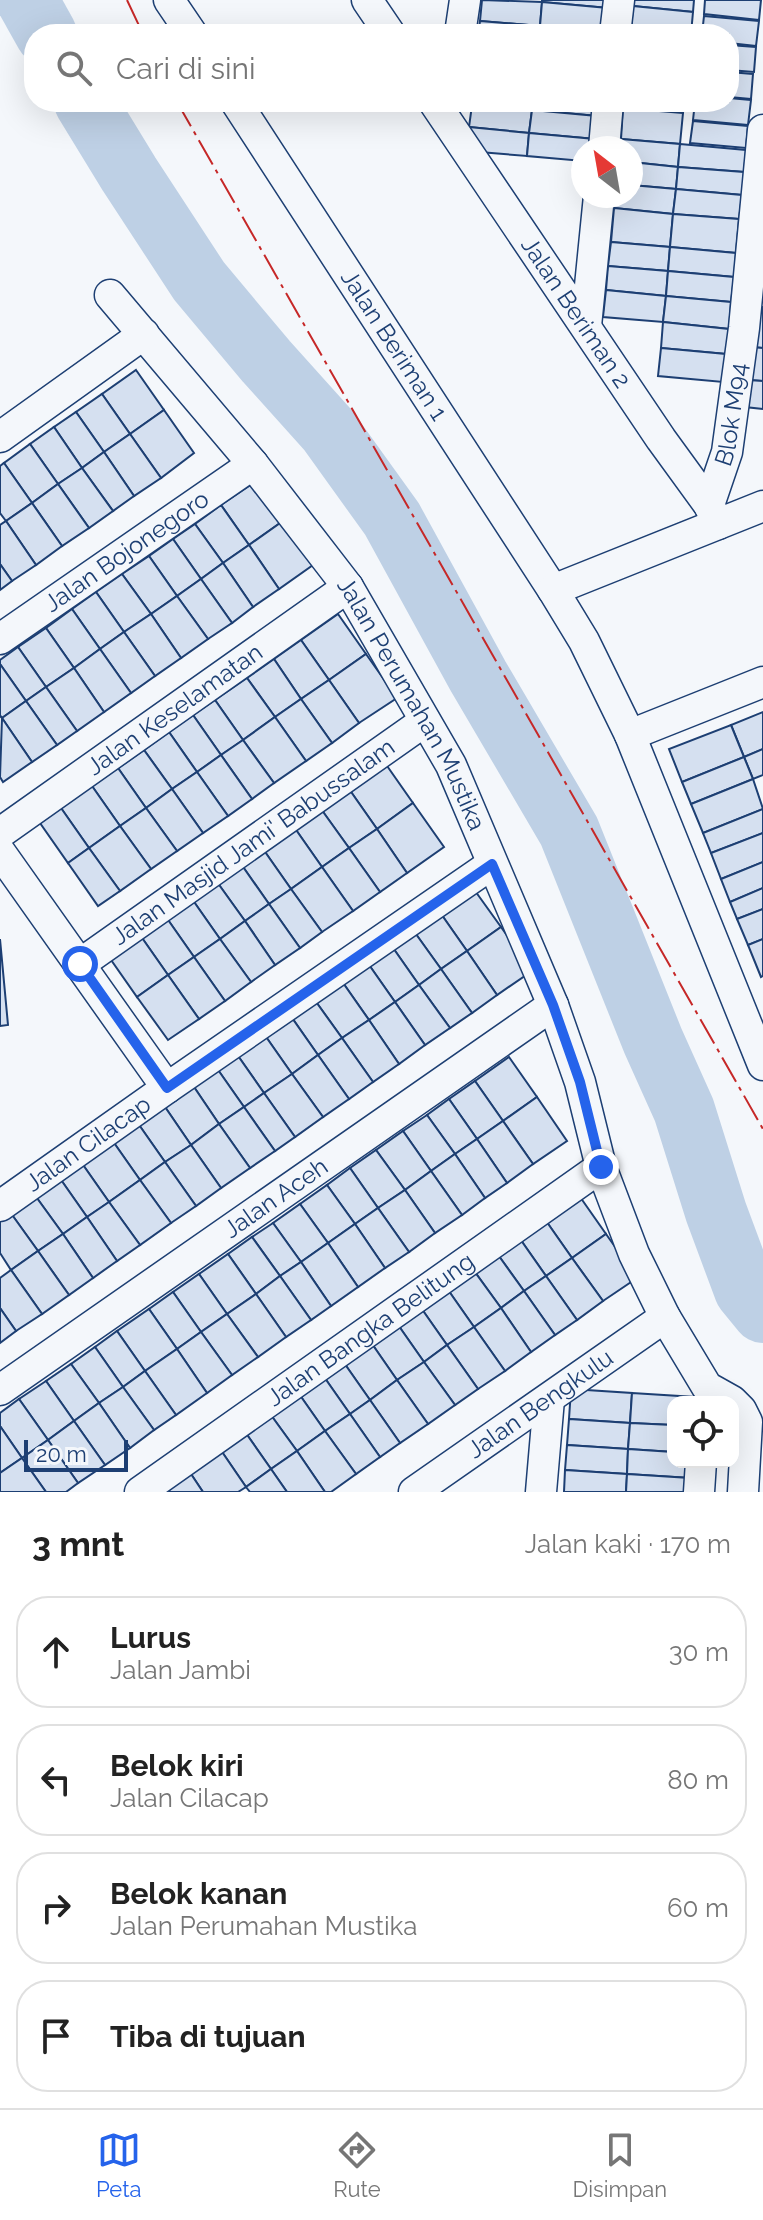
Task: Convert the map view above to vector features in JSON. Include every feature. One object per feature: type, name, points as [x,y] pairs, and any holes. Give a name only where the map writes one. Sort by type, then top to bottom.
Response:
[{"type":"street","points":[[169,0],[185,24]]},
{"type":"street","points":[[367,0],[383,24]]},
{"type":"street","points":[[461,24],[465,0]]},
{"type":"street","points":[[616,24],[619,0]]},
{"type":"street","name":"Jalan Beriman 1","points":[[242,112],[584,641],[630,735],[763,1065]]},
{"type":"street","name":"Jalan Beriman 2","points":[[446,112],[661,439],[714,514]]},
{"type":"street","points":[[605,136],[607,112]]},
{"type":"street","name":"Blok M94","points":[[714,514],[727,452],[744,328],[763,130]]},
{"type":"street","points":[[586,326],[598,208]]},
{"type":"street","name":"Jalan Perumahan Mustika","points":[[110,295],[253,464],[348,587],[451,765],[553,1005],[580,1082],[601,1167],[634,1254],[706,1395],[723,1394],[741,1410],[747,1422],[754,1458],[743,1492]]},
{"type":"street","points":[[0,437],[144,334]]},
{"type":"street","name":"Jalan Bojonegoro","points":[[0,639],[253,464]]},
{"type":"street","points":[[553,590],[714,514],[763,506]]},
{"type":"street","name":"Jalan Keselamatan","points":[[0,833],[348,587]]},
{"type":"street","points":[[630,735],[763,682]]},
{"type":"street","name":"Jalan Masjid Jami' Babussalam","points":[[80,964],[425,721]]},
{"type":"street","points":[[0,852],[167,1088]]},
{"type":"street","name":"Jalan Cilacap","points":[[0,1206],[492,864]]},
{"type":"street","name":"Jalan Aceh","points":[[0,1390],[553,1005]]},
{"type":"street","name":"Jalan Bangka Belitung","points":[[140,1492],[601,1167]]},
{"type":"street","name":"Jalan Bengkulu","points":[[414,1492],[665,1317]]},
{"type":"street","points":[[541,1492],[549,1399]]},
{"type":"street","points":[[699,1492],[701,1468]]},
{"type":"building","points":[[482,0],[542,2],[540,24],[480,21]]},
{"type":"building","points":[[542,0],[609,0],[608,8]]},
{"type":"building","points":[[634,0],[694,0],[693,12],[633,6]]},
{"type":"building","points":[[705,0],[761,0],[759,20],[704,14]]},
{"type":"building","points":[[542,2],[608,8],[606,24],[540,24]]},
{"type":"building","points":[[633,6],[693,12],[692,24],[632,24]]},
{"type":"building","points":[[704,16],[759,21],[756,46],[739,44],[739,24],[703,24]]},
{"type":"building","points":[[480,21],[516,24],[480,24]]},
{"type":"building","points":[[739,46],[756,47],[754,72],[739,71]]},
{"type":"building","points":[[739,73],[753,74],[751,99],[739,98]]},
{"type":"building","points":[[739,99],[751,100],[748,125],[693,120],[694,112],[739,112]]},
{"type":"building","points":[[471,112],[532,112],[529,133],[469,127]]},
{"type":"building","points":[[532,112],[597,116],[595,136],[529,133]]},
{"type":"building","points":[[554,112],[597,112],[597,116]]},
{"type":"building","points":[[623,112],[683,113],[680,144],[643,141],[643,136],[621,136]]},
{"type":"building","points":[[693,121],[748,126],[746,148],[690,143]]},
{"type":"building","points":[[469,127],[529,133],[527,156],[467,151]]},
{"type":"building","points":[[529,133],[571,137],[571,160],[527,156]]},
{"type":"building","points":[[643,141],[680,144],[678,167],[643,163]]},
{"type":"building","points":[[680,144],[746,150],[744,172],[678,167]]},
{"type":"building","points":[[643,163],[678,167],[676,189],[643,186]]},
{"type":"building","points":[[678,167],[744,172],[742,195],[676,189]]},
{"type":"building","points":[[643,186],[676,189],[673,214],[614,208],[643,208]]},
{"type":"building","points":[[676,189],[742,195],[739,219],[673,214]]},
{"type":"building","points":[[614,208],[673,214],[670,247],[611,242]]},
{"type":"building","points":[[673,214],[739,219],[736,253],[670,247]]},
{"type":"building","points":[[611,242],[670,247],[668,271],[608,266]]},
{"type":"building","points":[[670,247],[736,253],[734,277],[668,271]]},
{"type":"building","points":[[608,266],[668,271],[666,296],[606,290]]},
{"type":"building","points":[[668,271],[734,277],[731,302],[666,296]]},
{"type":"building","points":[[606,290],[666,296],[663,322],[603,317]]},
{"type":"building","points":[[666,296],[731,302],[729,329],[663,322]]},
{"type":"building","points":[[755,307],[763,307],[763,348],[751,347]]},
{"type":"building","points":[[663,322],[729,329],[726,354],[661,348]]},
{"type":"building","points":[[751,347],[763,348],[763,381],[748,380]]},
{"type":"building","points":[[661,348],[726,354],[723,382],[658,376]]},
{"type":"building","points":[[136,370],[164,410],[130,434],[102,394]]},
{"type":"building","points":[[748,380],[763,381],[763,409],[745,407]]},
{"type":"building","points":[[102,394],[130,434],[104,452],[76,412]]},
{"type":"building","points":[[164,410],[194,453],[161,478],[130,434]]},
{"type":"building","points":[[76,412],[104,452],[82,468],[54,427]]},
{"type":"building","points":[[54,427],[82,468],[58,484],[30,444]]},
{"type":"building","points":[[130,434],[161,478],[134,496],[104,452]]},
{"type":"building","points":[[30,444],[58,484],[32,503],[4,463]]},
{"type":"building","points":[[104,452],[134,496],[113,511],[82,468]]},
{"type":"building","points":[[4,463],[32,503],[6,521],[0,513],[0,466]]},
{"type":"building","points":[[82,468],[113,511],[89,528],[58,484]]},
{"type":"building","points":[[255,482],[283,521],[249,545],[221,505]]},
{"type":"building","points":[[58,484],[89,528],[62,546],[32,503]]},
{"type":"building","points":[[32,503],[62,546],[36,565],[6,521]]},
{"type":"building","points":[[221,505],[249,545],[223,563],[195,524]]},
{"type":"building","points":[[6,521],[36,565],[12,581],[0,564],[0,525]]},
{"type":"building","points":[[283,521],[313,565],[279,589],[249,545]]},
{"type":"building","points":[[195,524],[223,563],[201,579],[173,539]]},
{"type":"building","points":[[173,539],[201,579],[177,596],[149,556]]},
{"type":"building","points":[[249,545],[279,589],[253,607],[223,563]]},
{"type":"building","points":[[149,556],[177,596],[151,614],[122,574]]},
{"type":"building","points":[[223,563],[253,607],[232,623],[201,579]]},
{"type":"building","points":[[0,564],[12,581],[0,590]]},
{"type":"building","points":[[122,574],[151,614],[124,632],[96,592]]},
{"type":"building","points":[[201,579],[232,623],[208,639],[177,596]]},
{"type":"building","points":[[96,592],[124,632],[100,649],[72,609]]},
{"type":"building","points":[[177,596],[208,639],[181,658],[151,614]]},
{"type":"building","points":[[72,609],[100,649],[74,668],[46,628]]},
{"type":"building","points":[[151,614],[181,658],[155,676],[124,632]]},
{"type":"building","points":[[338,614],[366,654],[329,680],[301,640]]},
{"type":"building","points":[[46,628],[74,668],[46,687],[18,647]]},
{"type":"building","points":[[124,632],[155,676],[131,693],[100,649]]},
{"type":"building","points":[[301,640],[329,680],[301,699],[274,659]]},
{"type":"building","points":[[18,647],[46,687],[26,701],[0,664],[0,660]]},
{"type":"building","points":[[100,649],[131,693],[104,712],[74,668]]},
{"type":"building","points":[[366,654],[397,698],[359,723],[329,680]]},
{"type":"building","points":[[274,659],[301,699],[275,717],[247,678]]},
{"type":"building","points":[[0,664],[26,701],[2,718],[0,716]]},
{"type":"building","points":[[74,668],[104,712],[77,731],[46,687]]},
{"type":"building","points":[[247,678],[275,717],[243,740],[215,700]]},
{"type":"building","points":[[329,680],[359,723],[332,743],[301,699]]},
{"type":"building","points":[[46,687],[77,731],[57,745],[26,701]]},
{"type":"building","points":[[301,699],[332,743],[306,761],[275,717]]},
{"type":"building","points":[[215,700],[243,740],[221,755],[193,715]]},
{"type":"building","points":[[26,701],[57,745],[32,762],[2,718]]},
{"type":"building","points":[[763,712],[763,749],[744,757],[731,725]]},
{"type":"building","points":[[193,715],[221,755],[197,772],[169,732]]},
{"type":"building","points":[[275,717],[306,761],[274,783],[243,740]]},
{"type":"building","points":[[2,718],[32,762],[3,782],[0,777]]},
{"type":"building","points":[[731,725],[744,757],[682,782],[669,749]]},
{"type":"building","points":[[169,732],[197,772],[172,789],[144,750]]},
{"type":"building","points":[[243,740],[274,783],[252,799],[221,755]]},
{"type":"building","points":[[763,749],[763,775],[753,779],[744,757]]},
{"type":"building","points":[[144,750],[172,789],[146,808],[118,768]]},
{"type":"building","points":[[221,755],[252,799],[228,816],[197,772]]},
{"type":"building","points":[[744,757],[753,779],[691,804],[682,782]]},
{"type":"building","points":[[385,763],[413,803],[377,829],[349,789]]},
{"type":"building","points":[[118,768],[146,808],[120,826],[92,786]]},
{"type":"building","points":[[197,772],[228,816],[203,833],[172,789]]},
{"type":"building","points":[[753,779],[763,809],[703,833],[691,804]]},
{"type":"building","points":[[92,786],[120,826],[89,848],[61,808]]},
{"type":"building","points":[[172,789],[203,833],[177,851],[146,808]]},
{"type":"building","points":[[349,789],[377,829],[349,848],[321,809]]},
{"type":"building","points":[[413,803],[444,847],[407,873],[377,829]]},
{"type":"building","points":[[61,808],[89,848],[68,863],[40,823]]},
{"type":"building","points":[[146,808],[177,851],[151,869],[120,826]]},
{"type":"building","points":[[321,809],[349,848],[322,867],[294,827]]},
{"type":"building","points":[[763,809],[763,833],[711,853],[703,833]]},
{"type":"building","points":[[120,826],[151,869],[120,891],[89,848]]},
{"type":"building","points":[[294,827],[322,867],[291,889],[263,849]]},
{"type":"building","points":[[377,829],[407,873],[380,892],[349,848]]},
{"type":"building","points":[[763,833],[763,862],[721,879],[711,853]]},
{"type":"building","points":[[89,848],[120,891],[98,906],[68,863]]},
{"type":"building","points":[[349,848],[380,892],[353,911],[322,867]]},
{"type":"building","points":[[263,849],[291,889],[269,904],[241,864]]},
{"type":"building","points":[[763,862],[763,888],[730,902],[721,879]]},
{"type":"building","points":[[241,864],[269,904],[245,921],[217,882]]},
{"type":"building","points":[[322,867],[353,911],[322,932],[291,889]]},
{"type":"building","points":[[217,882],[245,921],[220,939],[192,899]]},
{"type":"building","points":[[473,888],[501,927],[467,951],[439,911]]},
{"type":"building","points":[[763,888],[763,909],[737,919],[730,902]]},
{"type":"building","points":[[291,889],[322,932],[300,948],[269,904]]},
{"type":"building","points":[[192,899],[220,939],[194,957],[166,917]]},
{"type":"building","points":[[269,904],[300,948],[275,965],[245,921]]},
{"type":"building","points":[[763,909],[763,939],[748,945],[737,919]]},
{"type":"building","points":[[439,911],[467,951],[441,969],[413,930]]},
{"type":"building","points":[[166,917],[194,957],[168,975],[140,935]]},
{"type":"building","points":[[245,921],[275,965],[251,982],[220,939]]},
{"type":"building","points":[[501,927],[532,971],[497,995],[467,951]]},
{"type":"building","points":[[413,930],[441,969],[419,985],[391,945]]},
{"type":"building","points":[[140,935],[168,975],[137,997],[109,957]]},
{"type":"building","points":[[0,939],[8,1025],[0,1026]]},
{"type":"building","points":[[220,939],[251,982],[225,1001],[194,957]]},
{"type":"building","points":[[763,939],[763,976],[761,977],[748,945]]},
{"type":"building","points":[[391,945],[419,985],[395,1002],[367,962]]},
{"type":"building","points":[[467,951],[497,995],[472,1013],[441,969]]},
{"type":"building","points":[[194,957],[225,1001],[199,1019],[168,975]]},
{"type":"building","points":[[367,962],[395,1002],[369,1020],[341,980]]},
{"type":"building","points":[[441,969],[472,1013],[450,1028],[419,985]]},
{"type":"building","points":[[168,975],[199,1019],[168,1040],[137,997]]},
{"type":"building","points":[[341,980],[369,1020],[342,1038],[314,999]]},
{"type":"building","points":[[419,985],[450,1028],[425,1045],[395,1002]]},
{"type":"building","points":[[314,999],[342,1038],[318,1055],[290,1015]]},
{"type":"building","points":[[395,1002],[425,1045],[399,1064],[369,1020]]},
{"type":"building","points":[[290,1015],[318,1055],[292,1074],[264,1034]]},
{"type":"building","points":[[369,1020],[399,1064],[373,1082],[342,1038]]},
{"type":"building","points":[[264,1034],[292,1074],[264,1093],[236,1053]]},
{"type":"building","points":[[342,1038],[373,1082],[349,1099],[318,1055]]},
{"type":"building","points":[[236,1053],[264,1093],[244,1107],[216,1067]]},
{"type":"building","points":[[318,1055],[349,1099],[323,1117],[292,1074]]},
{"type":"building","points":[[509,1057],[537,1097],[503,1121],[475,1081]]},
{"type":"building","points":[[216,1067],[244,1107],[219,1124],[192,1084]]},
{"type":"building","points":[[292,1074],[323,1117],[295,1137],[264,1093]]},
{"type":"building","points":[[475,1081],[503,1121],[477,1139],[449,1099]]},
{"type":"building","points":[[192,1084],[219,1124],[191,1145],[163,1104]]},
{"type":"building","points":[[264,1093],[295,1137],[275,1151],[244,1107]]},
{"type":"building","points":[[537,1097],[567,1141],[533,1164],[503,1121]]},
{"type":"building","points":[[449,1099],[477,1139],[455,1154],[427,1115]]},
{"type":"building","points":[[163,1104],[191,1145],[165,1162],[137,1122]]},
{"type":"building","points":[[244,1107],[275,1151],[250,1168],[219,1124]]},
{"type":"building","points":[[427,1115],[455,1154],[431,1171],[403,1131]]},
{"type":"building","points":[[503,1121],[533,1164],[507,1183],[477,1139]]},
{"type":"building","points":[[137,1122],[165,1162],[140,1180],[112,1140]]},
{"type":"building","points":[[219,1124],[250,1168],[221,1188],[191,1145]]},
{"type":"building","points":[[403,1131],[431,1171],[405,1190],[376,1150]]},
{"type":"building","points":[[477,1139],[507,1183],[485,1198],[455,1154]]},
{"type":"building","points":[[112,1140],[140,1180],[109,1202],[81,1162]]},
{"type":"building","points":[[191,1145],[221,1188],[196,1206],[165,1162]]},
{"type":"building","points":[[376,1150],[405,1190],[378,1208],[350,1168]]},
{"type":"building","points":[[455,1154],[485,1198],[462,1215],[431,1171]]},
{"type":"building","points":[[81,1162],[109,1202],[87,1217],[59,1177]]},
{"type":"building","points":[[165,1162],[196,1206],[171,1223],[140,1180]]},
{"type":"building","points":[[350,1168],[378,1208],[355,1224],[327,1185]]},
{"type":"building","points":[[431,1171],[462,1215],[435,1233],[405,1190]]},
{"type":"building","points":[[59,1177],[87,1217],[63,1234],[34,1194]]},
{"type":"building","points":[[140,1180],[171,1223],[140,1245],[109,1202]]},
{"type":"building","points":[[327,1185],[355,1224],[328,1243],[300,1204]]},
{"type":"building","points":[[405,1190],[435,1233],[409,1252],[378,1208]]},
{"type":"building","points":[[34,1194],[63,1234],[38,1251],[10,1212]]},
{"type":"building","points":[[578,1194],[606,1234],[572,1258],[544,1218]]},
{"type":"building","points":[[109,1202],[140,1245],[117,1261],[87,1217]]},
{"type":"building","points":[[300,1204],[328,1243],[301,1262],[273,1223]]},
{"type":"building","points":[[378,1208],[409,1252],[385,1268],[355,1224]]},
{"type":"building","points":[[10,1212],[38,1251],[11,1270],[0,1253],[0,1218]]},
{"type":"building","points":[[87,1217],[117,1261],[93,1278],[63,1234]]},
{"type":"building","points":[[544,1218],[572,1258],[546,1276],[518,1236]]},
{"type":"building","points":[[273,1223],[301,1262],[280,1276],[252,1237]]},
{"type":"building","points":[[355,1224],[385,1268],[358,1287],[328,1243]]},
{"type":"building","points":[[63,1234],[93,1278],[69,1295],[38,1251]]},
{"type":"building","points":[[606,1234],[637,1278],[603,1301],[572,1258]]},
{"type":"building","points":[[518,1236],[546,1276],[524,1291],[496,1252]]},
{"type":"building","points":[[252,1237],[280,1276],[256,1294],[228,1254]]},
{"type":"building","points":[[328,1243],[358,1287],[331,1306],[301,1262]]},
{"type":"building","points":[[38,1251],[69,1295],[42,1314],[11,1270]]},
{"type":"building","points":[[496,1252],[524,1291],[501,1308],[472,1268]]},
{"type":"building","points":[[228,1254],[256,1294],[227,1314],[199,1274]]},
{"type":"building","points":[[572,1258],[603,1301],[577,1320],[546,1276]]},
{"type":"building","points":[[301,1262],[331,1306],[311,1320],[280,1276]]},
{"type":"building","points":[[472,1268],[501,1308],[474,1327],[446,1287]]},
{"type":"building","points":[[11,1270],[42,1314],[16,1331],[0,1308],[0,1278]]},
{"type":"building","points":[[199,1274],[227,1314],[201,1332],[173,1292]]},
{"type":"building","points":[[280,1276],[311,1320],[286,1337],[256,1294]]},
{"type":"building","points":[[546,1276],[577,1320],[555,1335],[524,1291]]},
{"type":"building","points":[[446,1287],[474,1327],[447,1345],[419,1305]]},
{"type":"building","points":[[524,1291],[555,1335],[531,1352],[501,1308]]},
{"type":"building","points":[[173,1292],[201,1332],[177,1349],[149,1309]]},
{"type":"building","points":[[256,1294],[286,1337],[258,1357],[227,1314]]},
{"type":"building","points":[[419,1305],[447,1345],[424,1362],[396,1322]]},
{"type":"building","points":[[0,1308],[16,1331],[0,1343]]},
{"type":"building","points":[[501,1308],[531,1352],[505,1371],[474,1327]]},
{"type":"building","points":[[149,1309],[177,1349],[145,1371],[117,1331]]},
{"type":"building","points":[[227,1314],[258,1357],[232,1375],[201,1332]]},
{"type":"building","points":[[396,1322],[424,1362],[397,1380],[370,1341]]},
{"type":"building","points":[[474,1327],[505,1371],[478,1389],[447,1345]]},
{"type":"building","points":[[117,1331],[145,1371],[123,1387],[95,1347]]},
{"type":"building","points":[[201,1332],[232,1375],[207,1393],[177,1349]]},
{"type":"building","points":[[370,1341],[397,1380],[370,1400],[342,1360]]},
{"type":"building","points":[[447,1345],[478,1389],[455,1405],[424,1362]]},
{"type":"building","points":[[95,1347],[123,1387],[99,1403],[71,1364]]},
{"type":"building","points":[[177,1349],[207,1393],[176,1415],[145,1371]]},
{"type":"building","points":[[342,1360],[370,1400],[350,1414],[322,1374]]},
{"type":"building","points":[[424,1362],[455,1405],[428,1424],[397,1380]]},
{"type":"building","points":[[71,1364],[99,1403],[74,1421],[46,1381]]},
{"type":"building","points":[[145,1371],[176,1415],[154,1430],[123,1387]]},
{"type":"building","points":[[322,1374],[350,1414],[325,1431],[297,1391]]},
{"type":"building","points":[[397,1380],[428,1424],[400,1443],[370,1400]]},
{"type":"building","points":[[46,1381],[74,1421],[48,1440],[19,1399]]},
{"type":"building","points":[[123,1387],[154,1430],[130,1448],[99,1403]]},
{"type":"building","points":[[571,1389],[632,1393],[630,1423],[569,1419]]},
{"type":"building","points":[[297,1391],[325,1431],[297,1451],[268,1411]]},
{"type":"building","points":[[632,1393],[679,1396],[667,1396],[667,1425],[630,1423]]},
{"type":"building","points":[[19,1399],[48,1440],[22,1458],[0,1426],[0,1413]]},
{"type":"building","points":[[370,1400],[400,1443],[380,1457],[350,1414]]},
{"type":"building","points":[[99,1403],[130,1448],[105,1465],[74,1421]]},
{"type":"building","points":[[268,1411],[297,1451],[271,1469],[243,1429]]},
{"type":"building","points":[[350,1414],[380,1457],[356,1474],[325,1431]]},
{"type":"building","points":[[569,1419],[630,1423],[628,1449],[567,1445]]},
{"type":"building","points":[[74,1421],[105,1465],[78,1483],[48,1440]]},
{"type":"building","points":[[630,1423],[667,1425],[667,1452],[628,1449]]},
{"type":"building","points":[[0,1426],[22,1458],[0,1473]]},
{"type":"building","points":[[243,1429],[271,1469],[246,1487],[218,1446]]},
{"type":"building","points":[[325,1431],[356,1474],[331,1492],[325,1492],[297,1451]]},
{"type":"building","points":[[48,1440],[78,1483],[66,1492],[46,1492],[22,1458]]},
{"type":"building","points":[[567,1445],[628,1449],[627,1474],[565,1470]]},
{"type":"building","points":[[218,1446],[246,1487],[238,1492],[203,1492],[187,1468]]},
{"type":"building","points":[[628,1449],[667,1452],[667,1468],[691,1468],[690,1478],[627,1474]]},
{"type":"building","points":[[297,1451],[325,1492],[287,1492],[271,1469]]},
{"type":"building","points":[[22,1458],[46,1492],[0,1492],[0,1473]]},
{"type":"building","points":[[187,1468],[203,1492],[170,1492],[165,1484]]},
{"type":"building","points":[[271,1469],[287,1492],[250,1492],[246,1487]]},
{"type":"building","points":[[565,1470],[627,1474],[626,1492],[564,1492]]},
{"type":"building","points":[[627,1474],[690,1478],[689,1492],[626,1492]]},
{"type":"waterway","points":[[27,0],[40,24]]},
{"type":"waterway","points":[[91,112],[199,281],[328,430],[392,519],[478,676],[569,831],[684,1110],[716,1212],[745,1290],[763,1312]]},
{"type":"power","points":[[127,0],[138,24]]},
{"type":"power","points":[[183,112],[763,1129]]},
{"type":"route","points":[[80,964],[167,1088],[492,864],[553,1005],[580,1082],[601,1167]]}]
